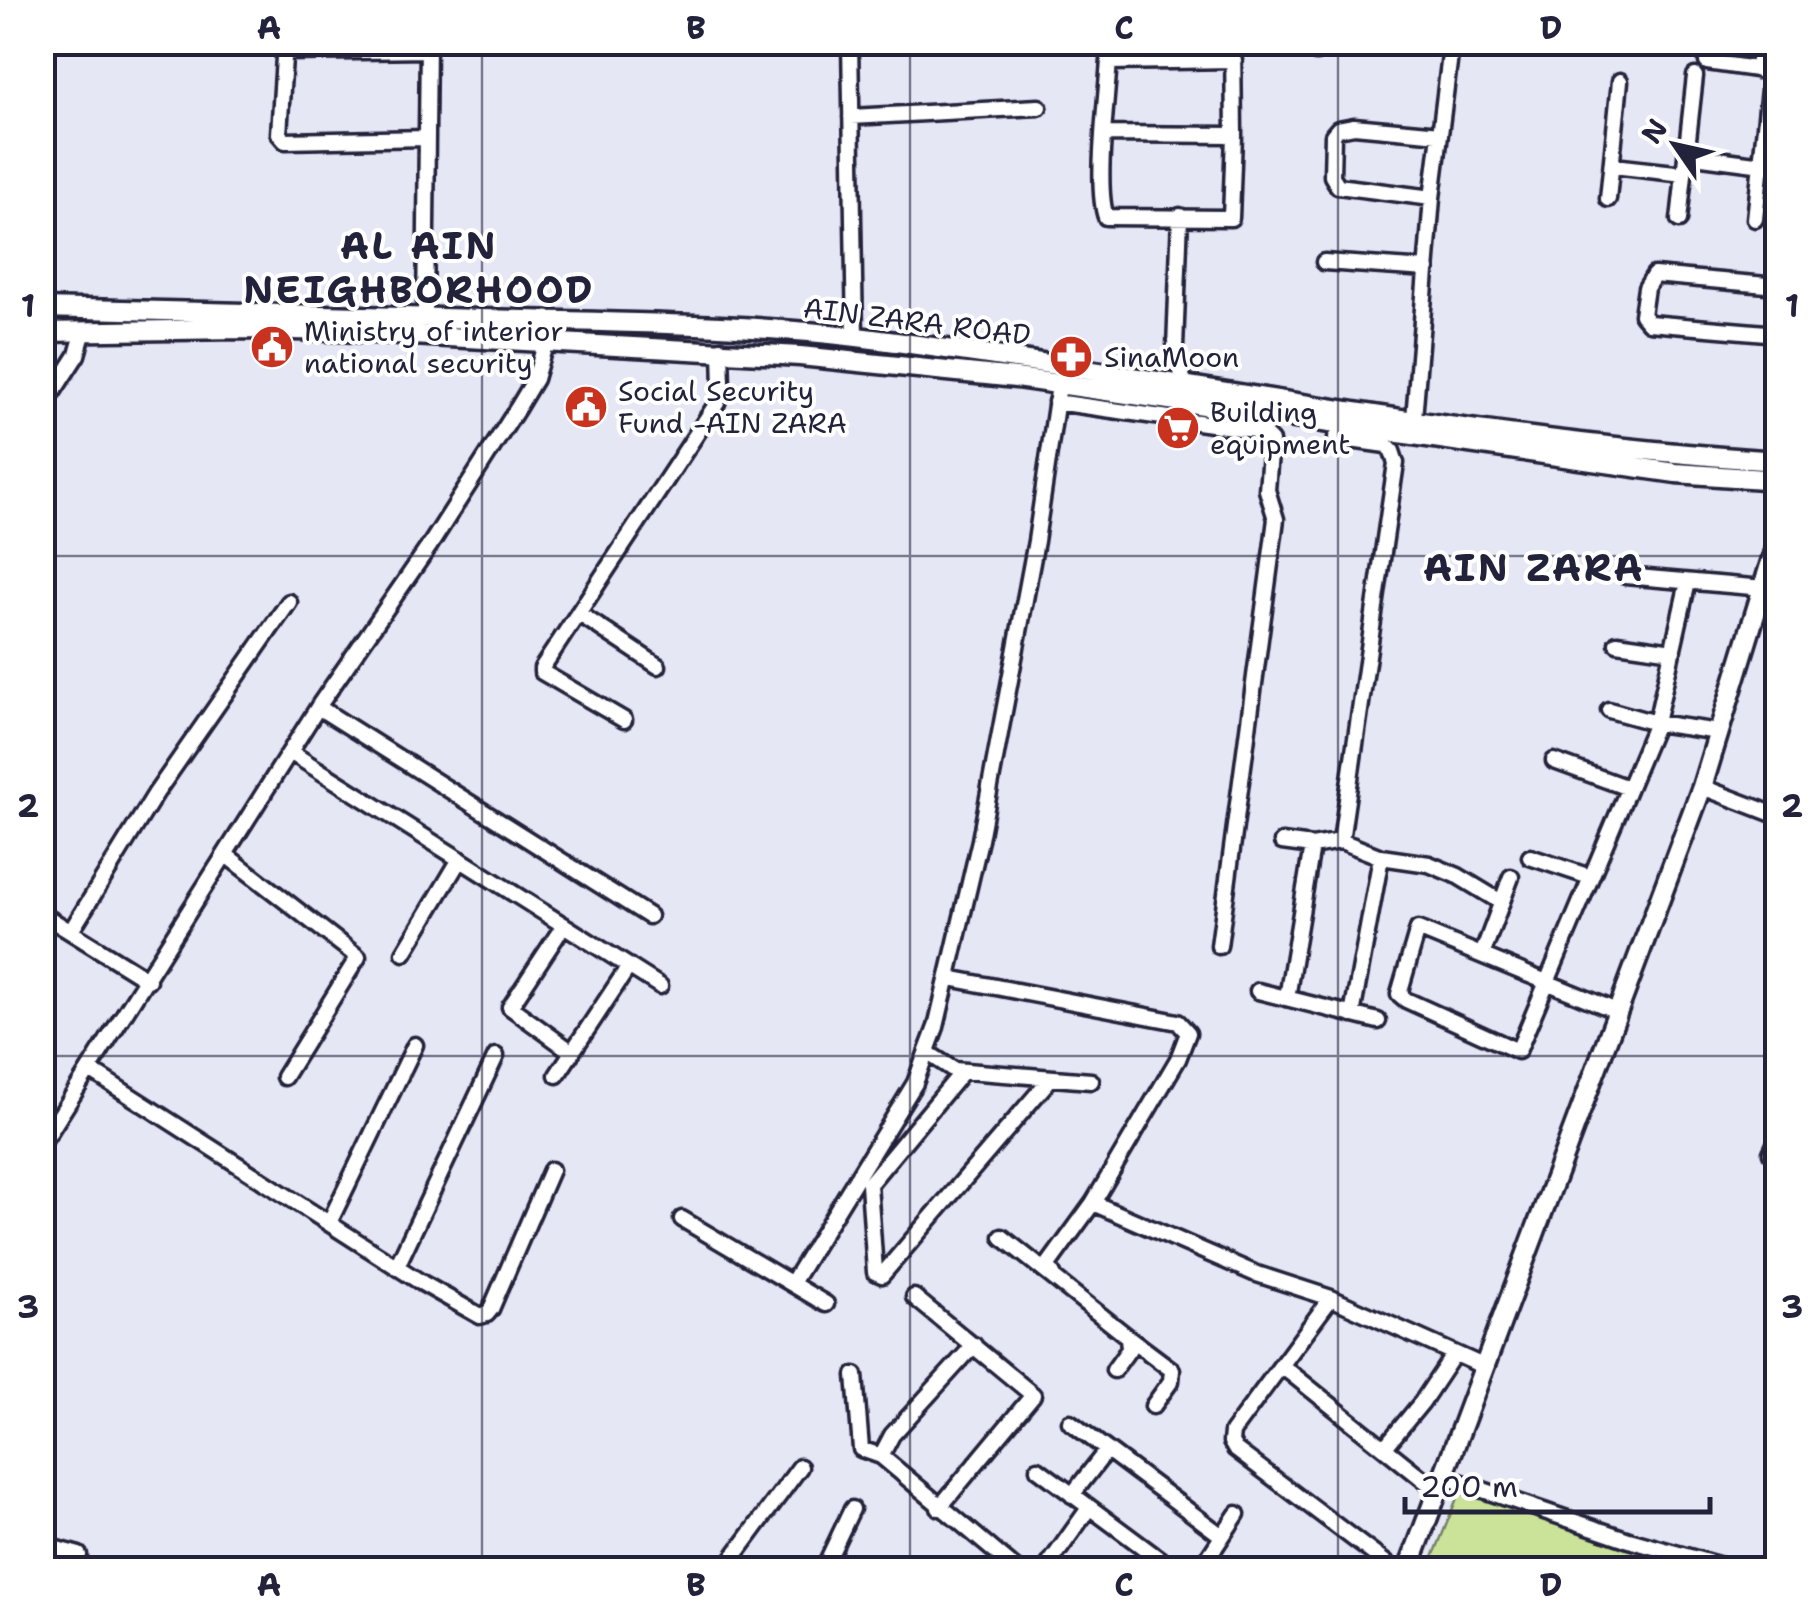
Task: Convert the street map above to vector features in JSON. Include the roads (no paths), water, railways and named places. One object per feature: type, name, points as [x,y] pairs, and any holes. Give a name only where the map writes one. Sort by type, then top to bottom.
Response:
[{"type":"main road","name":"AIN ZARA ROAD","points":[[42,308],[687,325],[854,337],[1414,419],[1688,455],[1778,460]]},
{"type":"main road","name":"AIN ZARA ROAD","points":[[42,332],[240,329],[721,349],[914,366],[1057,393],[1545,456],[1778,480]]},
{"type":"main road","points":[[1757,480],[1778,497]]},
{"type":"main road","points":[[1408,1570],[1702,787],[1778,539]]},
{"type":"street","points":[[850,42],[854,337]]},
{"type":"street","points":[[1110,42],[1102,202],[1106,217],[1231,218],[1233,42]]},
{"type":"street","points":[[1708,42],[1707,62],[1769,71]]},
{"type":"street","points":[[1755,219],[1769,71],[1763,42]]},
{"type":"street","points":[[425,317],[427,138],[428,46],[285,47],[279,134],[285,142],[427,138]]},
{"type":"street","points":[[1414,419],[1432,198],[1450,55]]},
{"type":"street","points":[[1109,62],[1234,60]]},
{"type":"street","points":[[1679,220],[1694,76]]},
{"type":"street","points":[[1608,199],[1620,81]]},
{"type":"street","points":[[851,116],[1039,107]]},
{"type":"street","points":[[1432,198],[1338,186],[1332,176],[1332,135],[1338,129],[1354,126],[1440,134]]},
{"type":"street","points":[[1105,134],[1234,135]]},
{"type":"street","points":[[1686,155],[1778,167]]},
{"type":"street","points":[[1613,166],[1684,174]]},
{"type":"street","points":[[1163,383],[1175,348],[1180,216]]},
{"type":"street","points":[[1324,262],[1427,270]]},
{"type":"street","points":[[1778,286],[1654,275],[1646,288],[1642,315],[1649,323],[1778,334]]},
{"type":"street","points":[[42,409],[76,354],[84,330]]},
{"type":"street","points":[[42,1144],[318,707],[430,545],[536,379],[546,340]]},
{"type":"street","points":[[1175,348],[1185,386]]},
{"type":"street","points":[[624,720],[542,672],[544,663],[717,404],[722,389],[721,349]]},
{"type":"street","points":[[792,1283],[915,1083],[928,1053],[980,840],[1036,542],[1057,393],[1260,431],[1271,441],[1268,490],[1276,519],[1219,946]]},
{"type":"street","points":[[1336,438],[1386,445],[1396,462],[1341,840]]},
{"type":"street","points":[[1625,576],[1764,588]]},
{"type":"street","points":[[1619,1012],[1546,982],[1482,955],[1418,929],[1399,994],[1518,1050],[1546,982],[1656,723],[1688,582]]},
{"type":"street","points":[[71,931],[156,793],[290,602]]},
{"type":"street","points":[[578,614],[658,666]]},
{"type":"street","points":[[1617,643],[1673,651]]},
{"type":"street","points":[[318,707],[649,916]]},
{"type":"street","points":[[1609,710],[1656,723],[1719,732]]},
{"type":"street","points":[[290,752],[660,986]]},
{"type":"street","points":[[1554,761],[1628,788]]},
{"type":"street","points":[[1702,787],[1778,816]]},
{"type":"street","points":[[1282,842],[1312,846],[1341,840],[1380,856],[1438,866],[1502,902]]},
{"type":"street","points":[[1288,998],[1312,846]]},
{"type":"street","points":[[226,855],[358,957],[284,1078]]},
{"type":"street","points":[[1352,1015],[1380,856]]},
{"type":"street","points":[[1530,857],[1590,878]]},
{"type":"street","points":[[404,953],[460,859]]},
{"type":"street","points":[[1482,955],[1510,877]]},
{"type":"street","points":[[42,914],[148,980]]},
{"type":"street","points":[[564,924],[510,1007],[572,1052]]},
{"type":"street","points":[[556,1075],[629,966]]},
{"type":"street","points":[[949,978],[1178,1022],[1188,1033],[1178,1059],[1092,1203],[1048,1265],[1054,1277]]},
{"type":"street","points":[[1258,991],[1378,1020]]},
{"type":"street","points":[[329,1223],[415,1045]]},
{"type":"street","points":[[928,1053],[954,1070],[1091,1081]]},
{"type":"street","points":[[397,1266],[496,1056]]},
{"type":"street","points":[[90,1070],[480,1316],[488,1314],[551,1170]]},
{"type":"street","points":[[963,1071],[869,1184],[875,1272],[882,1275],[1051,1078]]},
{"type":"street","points":[[1778,1138],[1771,1153],[1778,1158]]},
{"type":"street","points":[[1092,1203],[1254,1273],[1331,1298],[1485,1367]]},
{"type":"street","points":[[682,1219],[826,1304]]},
{"type":"street","points":[[1002,1237],[1172,1370],[1171,1381],[1153,1406]]},
{"type":"street","points":[[914,1297],[1033,1394],[939,1508]]},
{"type":"street","points":[[1331,1298],[1232,1432],[1231,1442],[1235,1449],[1395,1570]]},
{"type":"street","points":[[1114,1370],[1129,1349],[1128,1336]]},
{"type":"street","points":[[881,1456],[892,1435],[974,1344]]},
{"type":"street","points":[[1385,1447],[1454,1354]]},
{"type":"street","points":[[1282,1366],[1385,1447],[1442,1485],[1736,1570]]},
{"type":"street","points":[[855,1374],[861,1449],[881,1456],[1017,1570]]},
{"type":"street","points":[[1070,1422],[1222,1536]]},
{"type":"street","points":[[1072,1495],[1107,1450]]},
{"type":"street","points":[[724,1570],[800,1467]]},
{"type":"street","points":[[1038,1470],[1174,1570]]},
{"type":"street","points":[[1045,1570],[1089,1508]]},
{"type":"street","points":[[823,1570],[852,1510]]},
{"type":"street","points":[[1200,1570],[1237,1514]]},
{"type":"street","points":[[42,1545],[79,1555]]},
{"type":"place","name":"Ministry of interior national security","points":[[272,347]]},
{"type":"place","name":"SinaMoon","points":[[1071,357]]},
{"type":"place","name":"Social Security Fund -AIN ZARA","points":[[586,407]]},
{"type":"place","name":"Building equipment","points":[[1178,428]]},
{"type":"district","name":"AL AIN NEIGHBORHOOD","points":[[419,267]]},
{"type":"district","name":"AIN ZARA","points":[[1534,567]]}]
